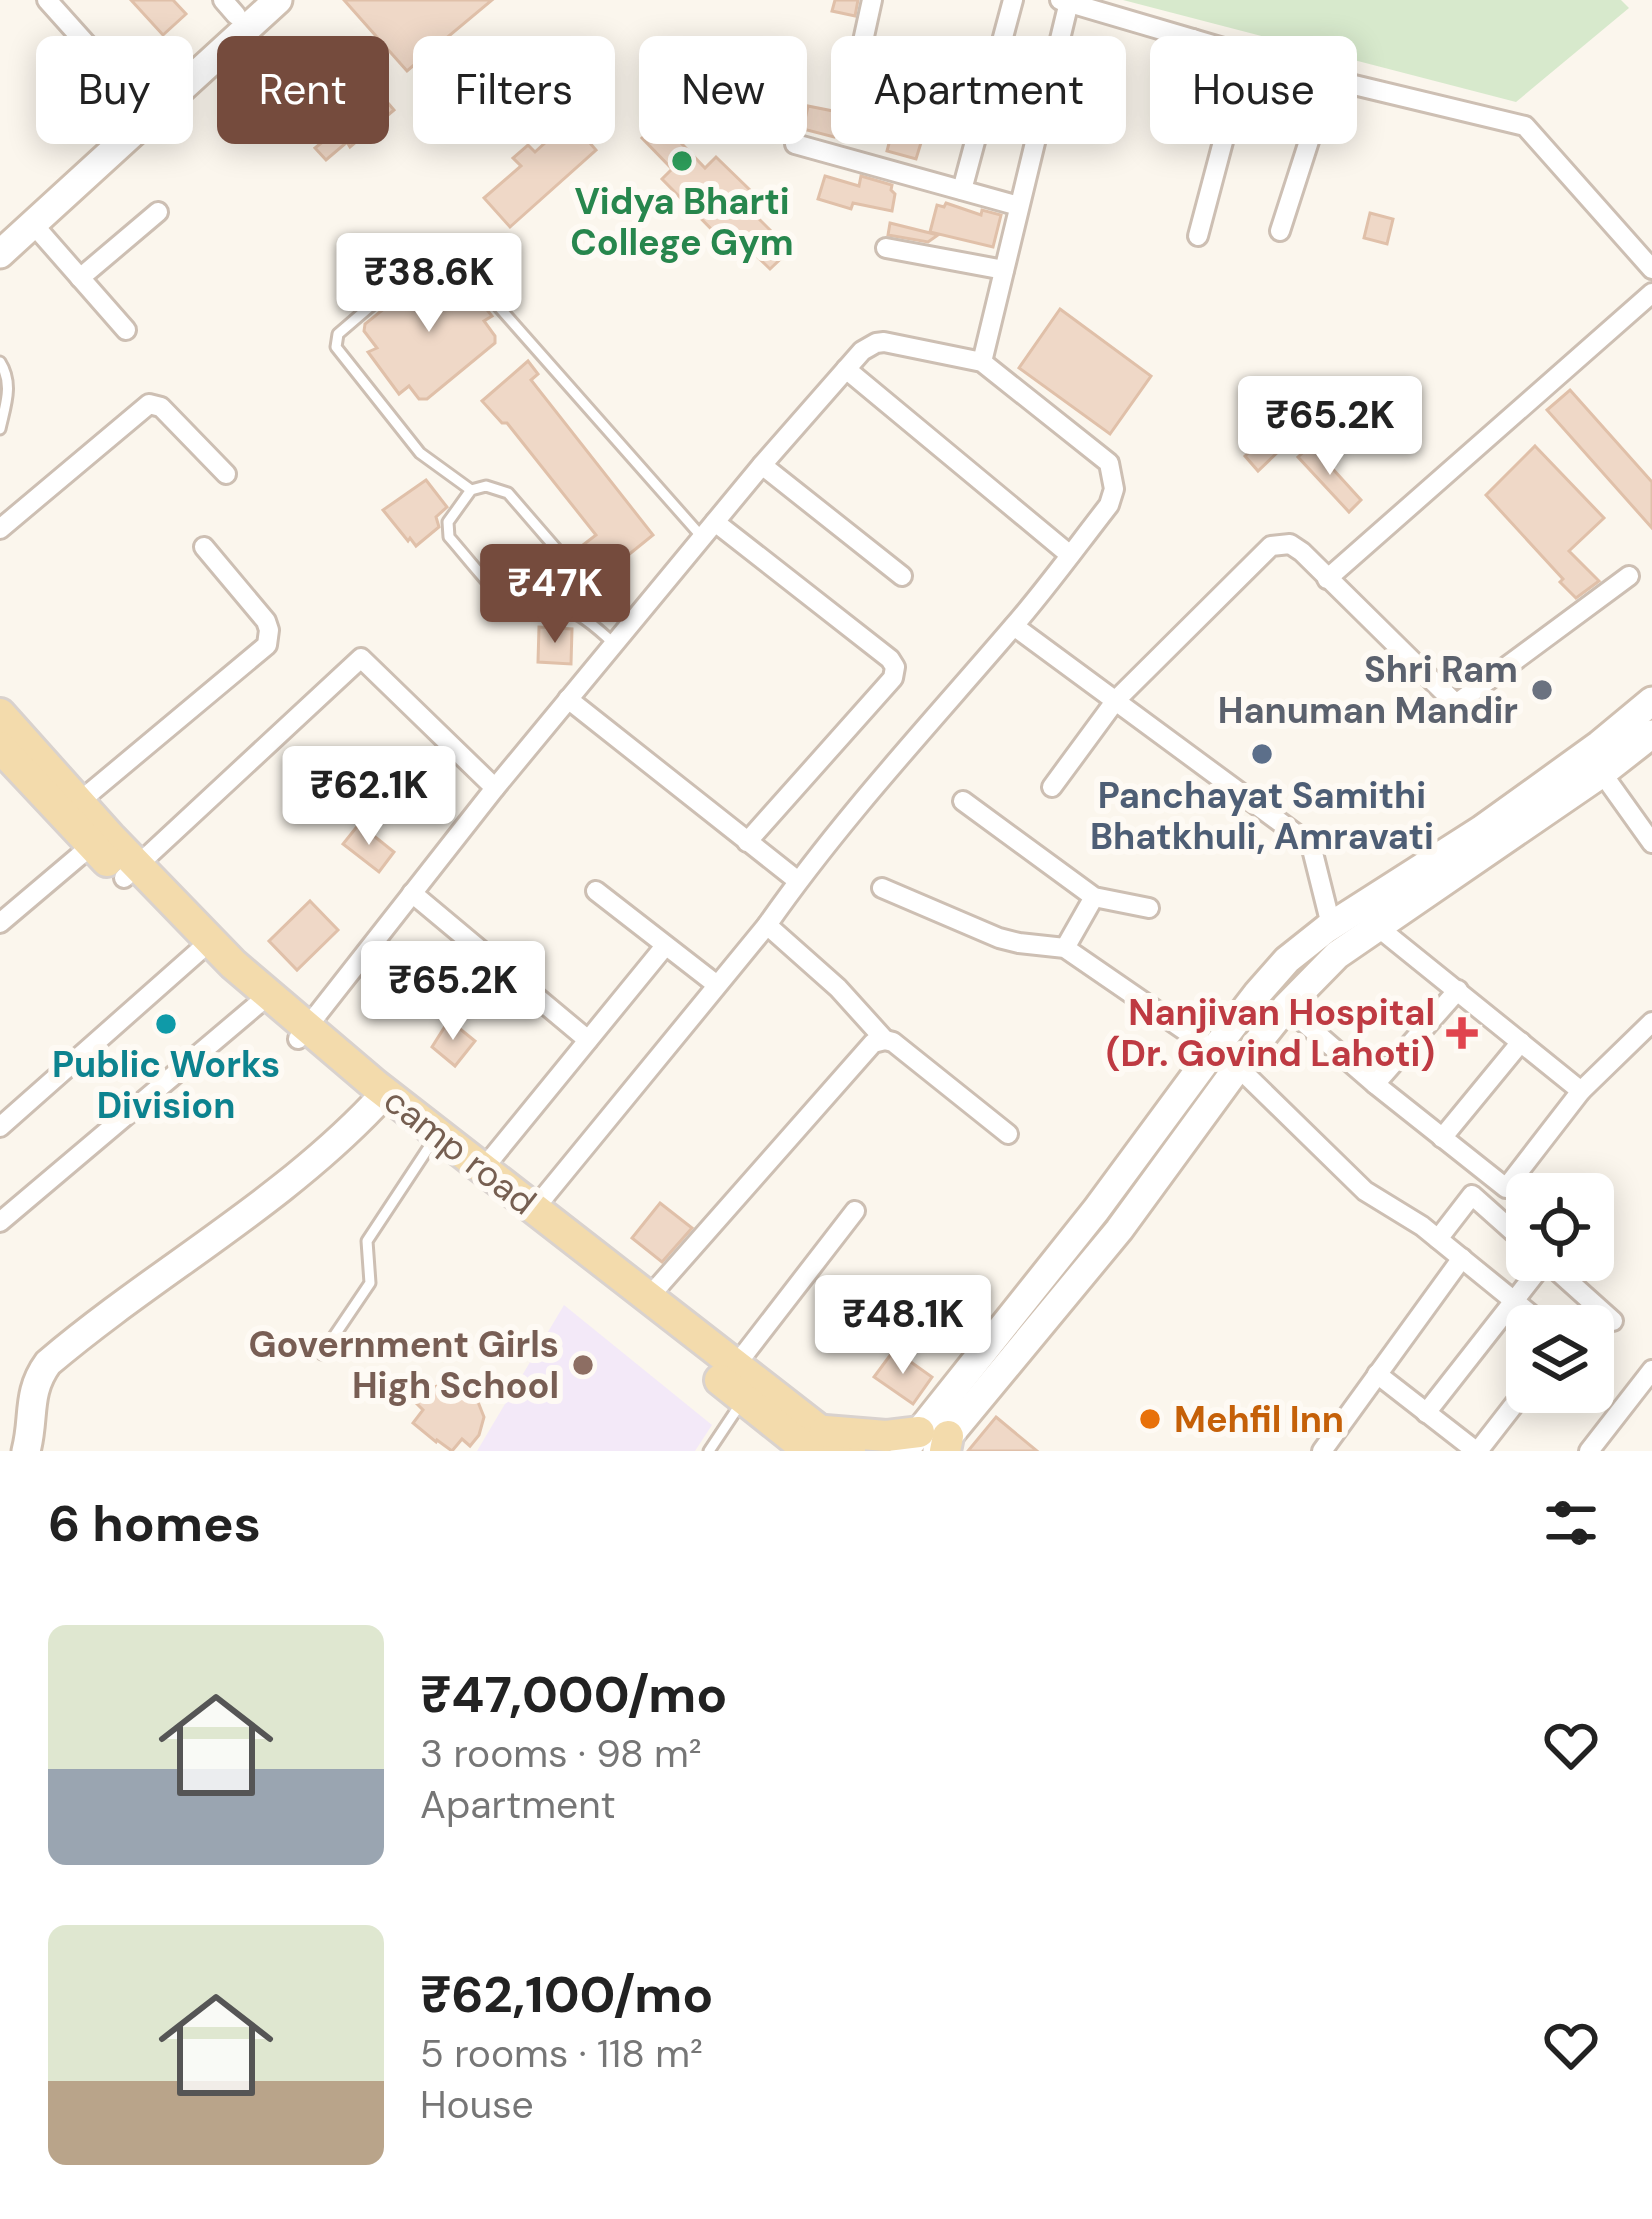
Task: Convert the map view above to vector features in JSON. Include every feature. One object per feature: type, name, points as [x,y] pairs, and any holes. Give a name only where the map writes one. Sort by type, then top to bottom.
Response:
[{"type":"main road","name":"camp road","points":[[0,714],[79,802],[199,951],[257,1004],[374,1084],[736,1365],[814,1440]]},
{"type":"main road","name":"camp road","points":[[0,747],[91,846],[132,873],[233,964],[375,1105],[744,1398],[814,1440],[850,1451]]},
{"type":"main road","points":[[814,1440],[868,1436],[930,1444]]},
{"type":"street","points":[[47,0],[79,36]]},
{"type":"street","points":[[193,70],[278,0]]},
{"type":"street","points":[[864,36],[872,0]]},
{"type":"street","points":[[962,190],[1013,0]]},
{"type":"street","points":[[982,362],[1064,1],[1183,36]]},
{"type":"street","points":[[193,56],[238,5]]},
{"type":"street","points":[[1357,87],[1525,126],[1652,269]]},
{"type":"street","points":[[0,229],[104,144]]},
{"type":"street","points":[[0,254],[112,144]]},
{"type":"street","points":[[794,144],[1019,206]]},
{"type":"street","points":[[1198,236],[1222,144]]},
{"type":"street","points":[[1280,231],[1308,144]]},
{"type":"street","points":[[80,278],[158,212]]},
{"type":"street","points":[[33,224],[127,330]]},
{"type":"street","points":[[886,248],[1004,270]]},
{"type":"street","points":[[1327,579],[1649,302]]},
{"type":"street","points":[[302,1033],[568,699],[761,466],[869,346],[884,342],[982,362],[1109,463],[1114,489],[1108,506],[535,1208]]},
{"type":"street","points":[[846,369],[1070,555]]},
{"type":"street","points":[[0,530],[149,404],[161,407],[226,474]]},
{"type":"street","points":[[761,466],[902,575]]},
{"type":"street","points":[[708,530],[895,667],[893,678],[747,842]]},
{"type":"street","points":[[1052,787],[1116,700],[1271,546],[1290,544],[1302,552],[1456,704],[1629,576]]},
{"type":"street","points":[[79,802],[267,645],[266,621],[205,548]]},
{"type":"street","points":[[1014,626],[1311,845],[1331,926]]},
{"type":"street","points":[[132,873],[362,658],[495,788]]},
{"type":"street","points":[[568,699],[798,881]]},
{"type":"street","points":[[930,1444],[1214,1050],[1287,960],[1331,926],[1481,830],[1599,745],[1652,700]]},
{"type":"street","points":[[930,1444],[1119,1229],[1238,1067],[1286,1007],[1337,955],[1652,734]]},
{"type":"street","points":[[1602,773],[1652,843]]},
{"type":"street","points":[[963,801],[1094,898],[1149,908]]},
{"type":"street","points":[[0,923],[91,846]]},
{"type":"street","points":[[882,888],[999,938],[1064,948],[1238,1067],[1365,1191],[1438,1239],[1520,1305]]},
{"type":"street","points":[[596,891],[717,985]]},
{"type":"street","points":[[412,893],[588,1040]]},
{"type":"street","points":[[1064,948],[1094,898]]},
{"type":"street","points":[[767,925],[838,988],[885,1040]]},
{"type":"street","points":[[1379,928],[1581,1091]]},
{"type":"street","points":[[483,1169],[665,946]]},
{"type":"street","points":[[0,1127],[199,951]]},
{"type":"street","points":[[1375,1084],[1458,990]]},
{"type":"street","points":[[0,1222],[257,1004]]},
{"type":"street","points":[[1286,1007],[1506,1188],[1581,1091],[1650,1024]]},
{"type":"street","points":[[649,1297],[873,1043],[893,1042],[1008,1133]]},
{"type":"street","points":[[1442,1138],[1521,1042]]},
{"type":"street","points":[[26,1451],[35,1382],[48,1363],[295,1179],[375,1105]]},
{"type":"street","points":[[1438,1239],[1472,1195],[1506,1225]]},
{"type":"street","points":[[736,1365],[855,1211]]},
{"type":"street","points":[[1322,1451],[1462,1258]]},
{"type":"street","points":[[1426,1413],[1529,1281]]},
{"type":"street","points":[[1568,1281],[1595,1305]]},
{"type":"street","points":[[1589,1451],[1652,1370]]},
{"type":"street","points":[[1377,1374],[1477,1451],[1507,1413]]},
{"type":"lane","points":[[471,490],[421,453],[336,347],[338,334],[422,262],[438,260],[468,272],[708,530]]},
{"type":"lane","points":[[0,362],[9,385],[0,429]]},
{"type":"lane","points":[[598,597],[508,494],[486,487],[471,490],[448,522],[449,537],[512,609],[527,615],[553,608],[576,613],[616,645]]},
{"type":"lane","points":[[322,1354],[370,1282],[367,1241],[429,1147]]},
{"type":"lane","points":[[709,1451],[744,1398]]},
{"type":"shaded area","name":"Government Girls High School","points":[[564,1305],[712,1425],[695,1451],[477,1451]]},
{"type":"green space","points":[[1123,0],[1621,0],[1629,8],[1516,102],[1357,61],[1357,36],[1262,36]]},
{"type":"building","points":[[131,0],[173,0],[186,14],[163,35]]},
{"type":"building","points":[[344,0],[492,0],[449,36],[413,36],[413,66],[407,71],[389,51],[389,36],[376,36]]},
{"type":"building","points":[[835,0],[858,0],[855,16],[832,11]]},
{"type":"building","points":[[808,106],[831,111],[831,136],[807,130]]},
{"type":"building","points":[[320,144],[345,144],[326,160],[315,148]]},
{"type":"building","points":[[544,144],[591,144],[596,150],[510,227],[484,198],[521,166],[513,158],[528,145],[535,152]]},
{"type":"building","points":[[648,144],[682,144],[705,168],[716,157],[752,192],[742,202],[790,250],[770,269],[739,239],[730,248],[662,179],[672,169]]},
{"type":"building","points":[[889,144],[921,144],[916,159],[887,151]]},
{"type":"building","points":[[825,176],[859,186],[861,176],[892,185],[892,211],[853,203],[851,209],[818,199]]},
{"type":"building","points":[[946,203],[981,215],[982,210],[1001,215],[993,247],[930,232],[937,205]]},
{"type":"building","points":[[1370,213],[1393,219],[1387,244],[1364,238]]},
{"type":"building","points":[[890,223],[938,235],[928,242],[888,235]]},
{"type":"building","points":[[437,269],[452,286],[464,281],[492,316],[484,321],[495,343],[427,399],[419,399],[409,386],[399,394],[368,352],[377,348],[364,331],[365,324]]},
{"type":"building","points":[[1060,309],[1151,376],[1110,434],[1019,368]]},
{"type":"building","points":[[528,361],[538,374],[531,380],[653,535],[601,577],[579,548],[596,535],[507,423],[482,401]]},
{"type":"building","points":[[1570,390],[1652,482],[1652,528],[1547,410]]},
{"type":"building","points":[[1268,435],[1281,449],[1258,471],[1245,456]]},
{"type":"building","points":[[1311,445],[1361,500],[1349,512],[1298,457]]},
{"type":"building","points":[[1535,446],[1604,518],[1569,551],[1599,581],[1576,598],[1486,495]]},
{"type":"building","points":[[426,480],[447,507],[436,517],[439,527],[416,546],[383,510]]},
{"type":"building","points":[[539,627],[572,629],[571,664],[538,662]]},
{"type":"building","points":[[359,824],[394,852],[379,872],[343,844]]},
{"type":"building","points":[[310,901],[338,930],[297,970],[269,941]]},
{"type":"building","points":[[449,1020],[475,1041],[455,1066],[432,1047]]},
{"type":"building","points":[[660,1203],[692,1228],[662,1262],[632,1238]]},
{"type":"building","points":[[894,1350],[932,1377],[913,1404],[874,1377]]},
{"type":"building","points":[[445,1383],[461,1385],[476,1397],[484,1417],[470,1446],[462,1439],[452,1451],[413,1423],[423,1410],[417,1404],[429,1389]]},
{"type":"building","points":[[996,1417],[1037,1451],[968,1451]]},
{"type":"place","name":"Vidya Bharti College Gym","points":[[682,161]]},
{"type":"place","name":"Shri Ram Hanuman Mandir","points":[[1542,690]]},
{"type":"place","name":"Panchayat Samithi Bhatkhuli, Amravati","points":[[1262,754]]},
{"type":"place","name":"Public Works Division","points":[[166,1024]]},
{"type":"place","name":"Nanjivan Hospital (Dr. Govind Lahoti)","points":[[1462,1033]]},
{"type":"place","name":"Government Girls High School","points":[[583,1365]]},
{"type":"place","name":"Mehfil Inn","points":[[1150,1419]]}]
